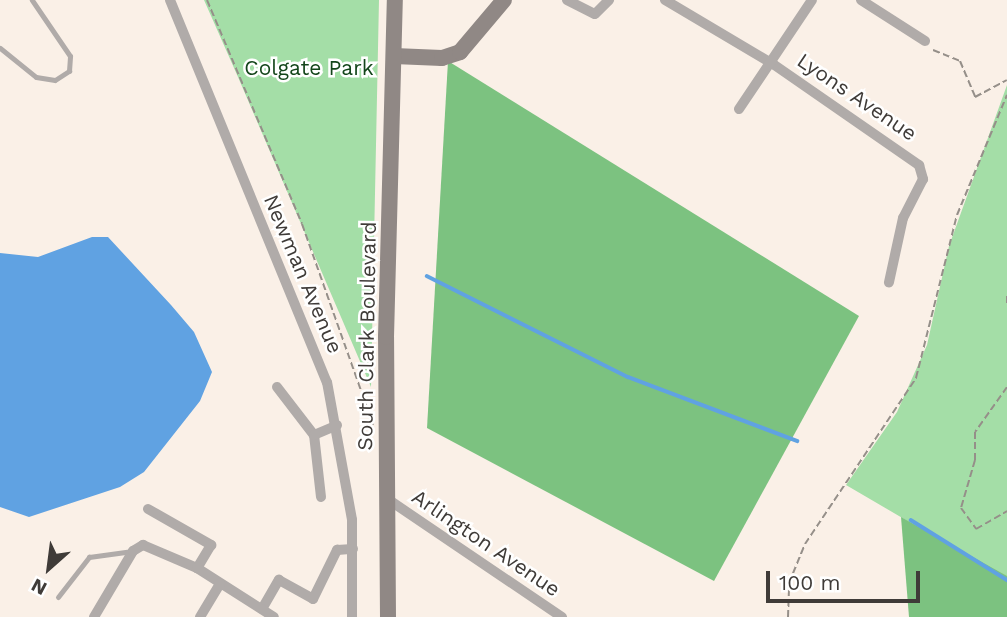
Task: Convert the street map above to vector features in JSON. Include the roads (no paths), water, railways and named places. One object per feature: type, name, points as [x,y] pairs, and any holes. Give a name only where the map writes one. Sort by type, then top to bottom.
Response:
[{"type":"street","name":"Newman Avenue","points":[[170,0],[316,350],[337,425],[353,550],[352,617]]},
{"type":"street","name":"South Clark Boulevard","points":[[388,617],[395,0]]},
{"type":"street","points":[[394,56],[442,58],[460,51],[503,0]]},
{"type":"street","points":[[567,0],[594,14],[609,0]]},
{"type":"street","name":"Lyons Avenue","points":[[665,0],[773,64],[919,165],[923,179],[903,218],[889,282]]},
{"type":"street","points":[[738,109],[773,64],[812,0]]},
{"type":"street","points":[[861,0],[925,41]]},
{"type":"street","points":[[277,387],[314,435],[321,496]]},
{"type":"street","points":[[314,435],[337,425]]},
{"type":"street","name":"Arlington Avenue","points":[[389,500],[562,617]]},
{"type":"street","points":[[148,509],[211,545],[197,568]]},
{"type":"street","points":[[94,617],[138,548],[197,568],[274,617]]},
{"type":"street","points":[[262,609],[279,580],[313,599],[337,550],[353,550]]},
{"type":"street","points":[[200,617],[220,584]]},
{"type":"lane","points":[[0,48],[36,77],[55,80],[69,71],[70,56],[55,39],[51,21],[31,1]]},
{"type":"lane","points":[[58,597],[89,558],[138,548]]},
{"type":"water","points":[[92,237],[108,237],[171,305],[194,332],[212,372],[200,401],[144,472],[120,487],[29,517],[0,507],[0,253],[38,257]]},
{"type":"waterway","points":[[427,276],[628,377],[797,441]]},
{"type":"waterway","points":[[911,520],[1007,580]]},
{"type":"park label","name":"Colgate Park","points":[[309,68]]}]
